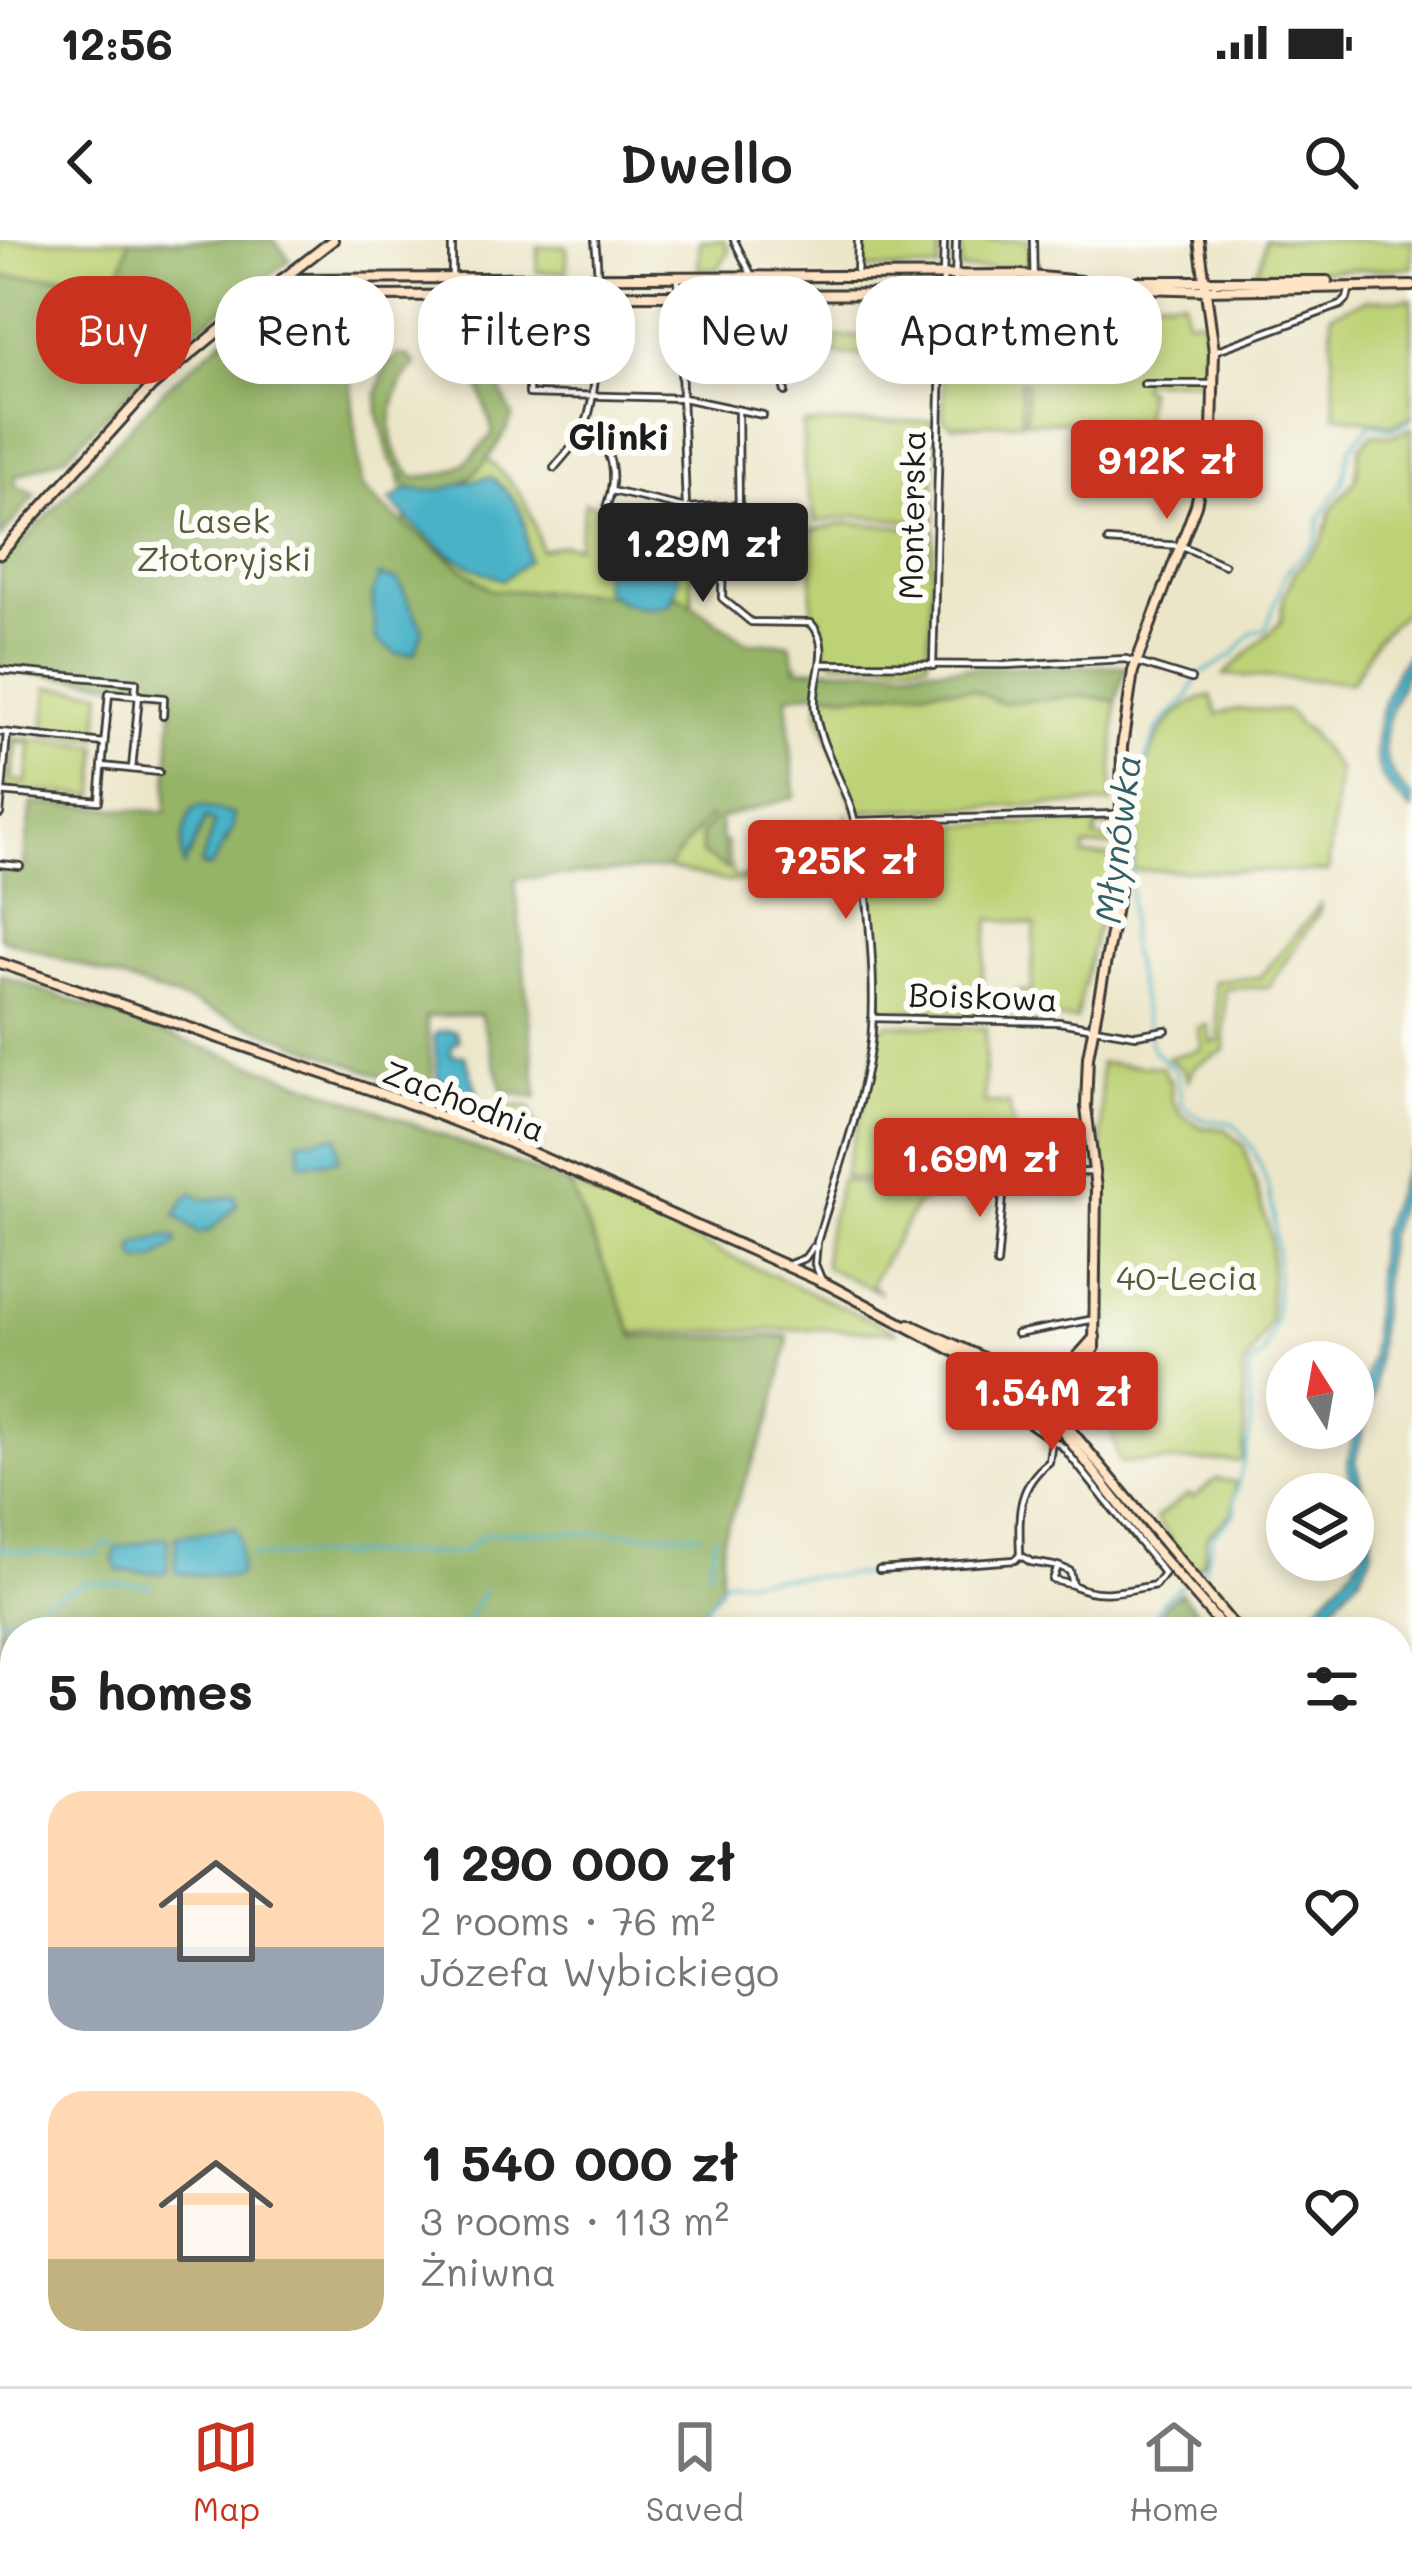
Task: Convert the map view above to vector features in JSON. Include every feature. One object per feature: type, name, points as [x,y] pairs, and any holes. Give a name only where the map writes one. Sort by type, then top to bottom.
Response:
[{"type":"street","points":[[286,276],[333,240]]},
{"type":"street","points":[[452,240],[452,276]]},
{"type":"street","points":[[595,240],[597,276],[1039,276]]},
{"type":"street","points":[[734,240],[754,275]]},
{"type":"street","points":[[858,240],[861,275]]},
{"type":"street","name":"Monterska","points":[[943,275],[944,240]]},
{"type":"street","points":[[956,240],[956,275]]},
{"type":"street","points":[[1034,240],[1034,275]]},
{"type":"street","points":[[1058,1567],[1053,1580],[1110,1594],[1155,1585],[1164,1573],[1069,1453],[1022,1420],[1095,1336],[1096,1172],[1086,1107],[1093,1027],[1117,912],[1124,725],[1135,661],[1182,546],[1209,453],[1214,351],[1198,240]]},
{"type":"street","points":[[309,259],[314,276]]},
{"type":"street","points":[[842,275],[839,290],[843,294]]},
{"type":"street","points":[[1207,286],[1412,283]]},
{"type":"street","points":[[1162,285],[1412,283]]},
{"type":"street","points":[[1214,351],[1341,305],[1350,286]]},
{"type":"street","points":[[832,294],[856,294]]},
{"type":"street","points":[[0,554],[152,386],[215,334]]},
{"type":"street","points":[[529,384],[529,394],[683,398],[763,415]]},
{"type":"street","points":[[554,468],[585,426],[593,384]]},
{"type":"street","points":[[682,384],[686,508]]},
{"type":"street","points":[[783,384],[785,392]]},
{"type":"street","name":"Monterska","points":[[933,666],[941,384]]},
{"type":"street","points":[[1162,384],[1215,384]]},
{"type":"street","points":[[738,410],[739,531]]},
{"type":"street","points":[[585,426],[610,455],[612,491],[607,505]]},
{"type":"street","points":[[612,491],[686,508],[740,506]]},
{"type":"street","points":[[698,531],[787,531]]},
{"type":"street","points":[[727,531],[723,534],[722,598],[751,622],[811,623],[818,631],[823,664],[817,680],[816,718],[855,821],[872,1018],[867,1066],[817,1243],[816,1266],[823,1282]]},
{"type":"street","points":[[1108,541],[1182,546],[1224,565]]},
{"type":"street","points":[[823,664],[1135,661],[1191,680]]},
{"type":"street","points":[[0,670],[136,682],[132,769]]},
{"type":"street","points":[[1,792],[99,801],[110,693],[164,698],[163,716]]},
{"type":"street","points":[[0,814],[3,733],[104,743]]},
{"type":"street","points":[[102,766],[159,772]]},
{"type":"street","points":[[855,821],[1122,814]]},
{"type":"street","points":[[0,864],[20,866]]},
{"type":"street","name":"Zachodnia","points":[[0,963],[422,1108],[559,1163],[896,1319],[1042,1402],[1188,1582]]},
{"type":"street","name":"Boiskowa","points":[[872,1018],[1039,1022],[1150,1033],[1166,1030]]},
{"type":"street","points":[[997,1264],[1004,1184],[1035,1173],[1096,1172]]},
{"type":"street","points":[[784,1265],[805,1258],[817,1243]]},
{"type":"street","points":[[1017,1334],[1096,1319]]},
{"type":"street","points":[[879,1570],[1015,1560],[1020,1555],[1020,1506],[1026,1485],[1049,1462],[1052,1440]]},
{"type":"street","points":[[1020,1555],[1030,1562],[1070,1571],[1073,1585]]},
{"type":"street","points":[[1188,1582],[1216,1617]]},
{"type":"street","points":[[1188,1582],[1224,1617]]},
{"type":"green space","points":[[0,240],[129,240],[121,275],[0,277]]},
{"type":"green space","points":[[129,240],[274,240],[290,260],[268,276],[215,276],[215,315],[191,333],[191,276],[60,276],[120,275]]},
{"type":"green space","points":[[700,240],[724,240],[729,250],[718,269],[698,269]]},
{"type":"green space","points":[[865,240],[940,240],[939,269],[863,269]]},
{"type":"green space","points":[[961,240],[1029,240],[1029,267],[961,270]]},
{"type":"green space","points":[[1265,240],[1412,240],[1412,268],[1278,272],[1252,278]]},
{"type":"green space","points":[[567,246],[567,272],[537,272],[538,247]]},
{"type":"green space","points":[[36,276],[36,384],[137,384],[66,456],[16,476],[15,486],[36,494],[0,538],[0,277]]},
{"type":"green space","points":[[1162,299],[1184,299],[1186,319],[1203,319],[1208,380],[1162,381]]},
{"type":"green space","points":[[1412,299],[1412,416],[1392,425],[1335,415],[1331,314],[1365,300]]},
{"type":"green space","points":[[856,336],[856,355],[835,355],[837,337]]},
{"type":"green space","name":"Lasek Złotoryjski","points":[[215,346],[215,384],[351,384],[361,486],[491,590],[607,594],[640,607],[670,605],[677,594],[747,642],[790,643],[796,669],[1126,666],[1116,701],[1081,696],[1000,703],[971,689],[937,688],[852,695],[819,691],[787,697],[795,797],[719,819],[727,869],[702,854],[701,834],[713,821],[708,817],[667,868],[515,879],[537,1098],[503,1091],[480,1014],[426,1017],[434,1088],[430,1095],[189,1002],[0,938],[0,868],[23,870],[32,803],[166,812],[173,689],[0,670],[0,567],[168,386],[191,384],[191,366]],"holes":[[[202,806],[234,816],[227,842],[202,863],[214,823],[212,818],[202,822],[189,858]]]},
{"type":"green space","points":[[408,356],[416,365],[398,390],[391,421],[396,452],[414,477],[451,471],[493,433],[479,384],[499,384],[513,416],[493,451],[452,489],[439,493],[410,488],[390,459],[378,413],[380,384],[394,384],[394,358]]},
{"type":"green space","points":[[944,384],[1021,384],[1022,422],[952,426],[943,419]]},
{"type":"green space","points":[[1026,384],[1141,384],[1147,390],[1143,421],[1026,422]]},
{"type":"green space","points":[[934,421],[934,523],[856,516],[816,522],[804,471],[803,424]]},
{"type":"green space","points":[[1412,428],[1412,605],[1376,640],[1352,682],[1224,675],[1281,622],[1284,596],[1295,572],[1322,542],[1331,511],[1356,479],[1360,447],[1373,434],[1395,435]]},
{"type":"green space","points":[[480,452],[520,495],[541,550],[578,546],[585,502],[635,524],[696,532],[690,550],[693,610],[764,661],[800,664],[562,665],[448,555],[430,545],[409,545],[400,473],[428,488],[451,482]]},
{"type":"green space","points":[[849,523],[934,529],[928,662],[834,661],[825,655],[820,616],[812,617],[812,530]]},
{"type":"green space","points":[[48,687],[102,691],[98,738],[44,734]]},
{"type":"green space","points":[[971,689],[1000,703],[1081,696],[1116,701],[1112,803],[856,811],[819,714],[819,692],[852,695]]},
{"type":"green space","points":[[1211,696],[1217,714],[1239,709],[1288,711],[1338,770],[1328,872],[1133,870],[1140,793],[1155,742],[1187,706]]},
{"type":"green space","points":[[13,738],[98,746],[96,796],[6,789]],"holes":[[[17,742],[31,744],[27,782],[12,780]]]},
{"type":"green space","points":[[847,813],[857,885],[855,874],[729,882],[666,868],[708,817],[713,821],[701,834],[702,854],[727,869],[723,844],[727,842],[733,877],[854,871]]},
{"type":"green space","points":[[1096,822],[1111,827],[1096,827],[1095,838],[1114,840],[1113,846],[1084,847],[1084,856],[1113,856],[1110,896],[1096,930],[1076,1020],[1013,1016],[1015,991],[1031,991],[1035,925],[990,919],[977,1014],[885,1010],[880,1004],[866,831]]},
{"type":"green space","points":[[1320,905],[1268,987],[1225,989],[1225,1050],[1194,1067],[1188,1080],[1185,1071],[1167,1058],[1202,1049],[1198,1028],[1208,1025],[1211,1043],[1219,1041],[1214,981],[1260,977]]},
{"type":"green space","points":[[0,975],[332,1093],[569,1184],[635,1337],[787,1336],[771,1418],[723,1536],[720,1588],[699,1617],[0,1617]]},
{"type":"green space","points":[[888,1024],[986,1028],[984,1103],[1009,1104],[1014,1133],[1076,1137],[1079,1169],[1034,1172],[975,1187],[910,1187],[843,1176],[879,1029]]},
{"type":"green space","name":"40-Lecia","points":[[1100,1063],[1162,1067],[1181,1114],[1201,1127],[1225,1129],[1244,1146],[1271,1236],[1270,1322],[1243,1369],[1242,1461],[1120,1462],[1117,1456],[1108,1411]]},
{"type":"green space","points":[[530,1106],[542,1142],[452,1107]]},
{"type":"green space","points":[[841,1180],[911,1191],[1000,1192],[933,1197],[917,1204],[874,1278],[872,1285],[881,1293],[825,1267],[825,1242]]},
{"type":"green space","points":[[569,1184],[898,1332],[633,1333]]},
{"type":"green space","points":[[1216,1479],[1236,1482],[1233,1512],[1207,1535],[1204,1560],[1194,1573],[1156,1518],[1189,1494],[1194,1498]]},
{"type":"green space","points":[[1181,1593],[1202,1617],[1159,1617]]},
{"type":"water","points":[[491,477],[522,513],[526,533],[528,561],[503,580],[441,547],[390,500],[410,488],[443,489]]},
{"type":"water","points":[[639,553],[676,566],[679,580],[670,605],[633,605],[602,587],[604,571],[618,558]]},
{"type":"water","points":[[379,576],[398,580],[423,630],[415,653],[397,654],[376,640],[372,595]]},
{"type":"water","points":[[1412,648],[1384,745],[1391,771],[1412,798],[1412,811],[1381,774],[1376,744],[1388,691]]},
{"type":"water","points":[[193,808],[234,815],[233,828],[211,867],[204,867],[214,823],[206,818],[184,866],[185,829]]},
{"type":"water","points":[[449,1030],[459,1040],[451,1055],[465,1056],[478,1095],[447,1100],[440,1094],[434,1038],[437,1032]]},
{"type":"water","points":[[338,1136],[339,1160],[301,1164],[298,1140]]},
{"type":"water","points":[[1412,1150],[1412,1170],[1387,1237],[1374,1390],[1379,1235]]},
{"type":"water","points":[[193,1193],[205,1200],[235,1196],[237,1206],[209,1231],[198,1233],[176,1215]]},
{"type":"water","points":[[175,1237],[177,1244],[156,1259],[140,1262],[133,1252],[135,1245]]},
{"type":"water","points":[[1351,1449],[1358,1449],[1358,1473],[1349,1473]]},
{"type":"water","points":[[235,1528],[240,1538],[240,1574],[176,1573],[176,1536]]},
{"type":"water","points":[[168,1540],[167,1573],[118,1571],[113,1558],[117,1548]]},
{"type":"water","points":[[1340,1581],[1355,1581],[1322,1617],[1308,1617]]},
{"type":"waterway","name":"Młynówka","points":[[1195,1579],[1203,1575],[1213,1535],[1236,1512],[1234,1500],[1251,1431],[1249,1367],[1265,1353],[1275,1322],[1276,1241],[1268,1189],[1249,1143],[1233,1123],[1203,1120],[1182,1105],[1177,1073],[1152,1049],[1129,940],[1134,816],[1141,776],[1157,729],[1188,697],[1197,676],[1233,655],[1252,632],[1266,629],[1286,572],[1316,542],[1320,517],[1343,483],[1350,448],[1371,424],[1393,429],[1412,420]]},
{"type":"waterway","points":[[248,1556],[462,1553],[485,1534],[510,1532],[701,1534]]},
{"type":"waterway","points":[[709,1573],[715,1535]]},
{"type":"waterway","points":[[0,1548],[96,1554],[104,1544],[114,1545]]},
{"type":"waterway","points":[[699,1617],[724,1580],[870,1574]]},
{"type":"waterway","points":[[9,1617],[87,1582],[152,1586]]},
{"type":"waterway","name":"Młynówka","points":[[1155,1617],[1161,1603],[1181,1586]]},
{"type":"waterway","points":[[468,1617],[484,1591]]},
{"type":"district","name":"Glinki","points":[[619,437]]}]
